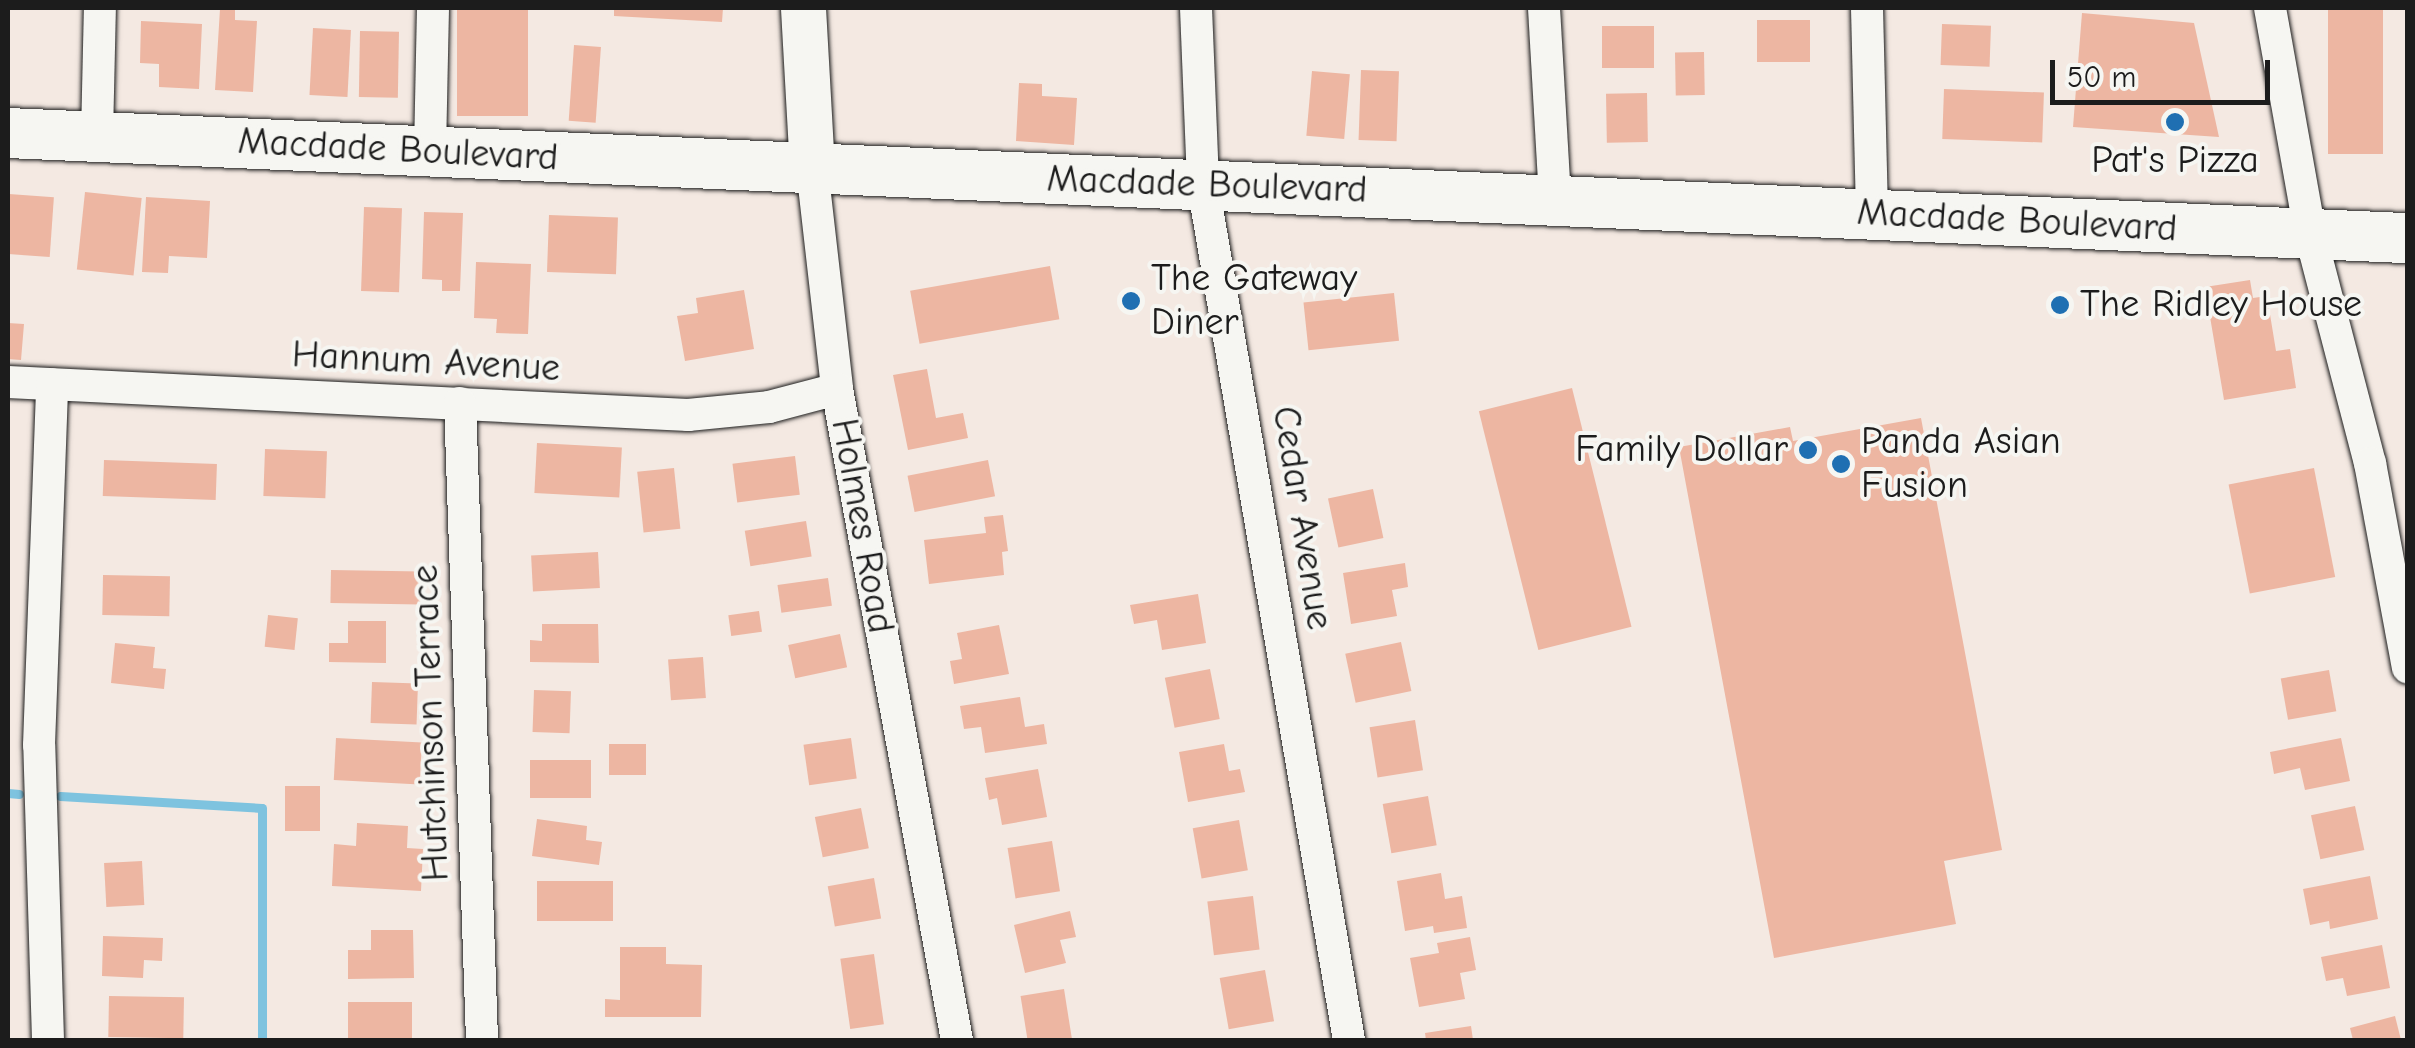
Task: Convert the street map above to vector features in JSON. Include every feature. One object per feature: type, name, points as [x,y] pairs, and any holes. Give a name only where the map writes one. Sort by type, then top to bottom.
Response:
[{"type":"main road","name":"Macdade Boulevard","points":[[8,132],[2408,238]]},
{"type":"street","points":[[97,136],[100,8]]},
{"type":"street","points":[[430,151],[433,8]]},
{"type":"street","name":"Holmes Road","points":[[803,8],[812,168],[837,389],[956,1040]]},
{"type":"street","name":"Cedar Avenue","points":[[1196,8],[1204,185],[1349,1040]]},
{"type":"street","points":[[1544,8],[1554,200]]},
{"type":"street","points":[[1867,8],[1872,214]]},
{"type":"street","points":[[2270,8],[2310,234],[2370,463],[2408,668]]},
{"type":"street","name":"Hannum Avenue","points":[[8,382],[688,415],[769,407],[837,389]]},
{"type":"street","points":[[48,1040],[40,746],[52,384]]},
{"type":"street","name":"Hutchinson Terrace","points":[[460,403],[482,1040]]},
{"type":"building","points":[[457,8],[528,8],[528,116],[457,116]]},
{"type":"building","points":[[614,8],[723,8],[722,22],[614,16]]},
{"type":"building","points":[[2328,8],[2383,8],[2383,154],[2328,154]]},
{"type":"building","points":[[220,9],[235,10],[235,20],[257,21],[253,92],[215,90]]},
{"type":"building","points":[[2082,13],[2194,23],[2219,137],[2073,127]]},
{"type":"building","points":[[1757,20],[1810,20],[1810,62],[1757,62]]},
{"type":"building","points":[[141,21],[202,24],[199,89],[159,87],[159,64],[140,63]]},
{"type":"building","points":[[1942,24],[1991,26],[1990,67],[1941,65]]},
{"type":"building","points":[[1602,26],[1654,26],[1654,68],[1602,68]]},
{"type":"building","points":[[313,28],[351,30],[347,97],[309,95]]},
{"type":"building","points":[[360,31],[399,32],[398,98],[359,97]]},
{"type":"building","points":[[574,45],[601,47],[596,123],[569,121]]},
{"type":"building","points":[[1704,52],[1705,95],[1676,95],[1675,53]]},
{"type":"building","points":[[1361,70],[1399,71],[1397,141],[1359,140]]},
{"type":"building","points":[[1312,71],[1350,74],[1344,139],[1306,136]]},
{"type":"building","points":[[1019,83],[1042,84],[1042,96],[1077,98],[1074,145],[1016,141]]},
{"type":"building","points":[[1944,89],[2044,92],[2042,142],[1942,139]]},
{"type":"building","points":[[1647,93],[1648,142],[1607,143],[1606,94]]},
{"type":"building","points":[[85,192],[142,198],[134,276],[77,270]]},
{"type":"building","points":[[9,194],[54,197],[50,257],[8,254]]},
{"type":"building","points":[[146,197],[210,201],[207,258],[169,256],[168,273],[142,272]]},
{"type":"building","points":[[364,207],[402,208],[399,292],[361,291]]},
{"type":"building","points":[[424,212],[463,213],[460,291],[442,291],[442,280],[422,279]]},
{"type":"building","points":[[549,215],[618,217],[616,274],[547,272]]},
{"type":"building","points":[[476,262],[531,264],[528,334],[496,333],[497,319],[474,318]]},
{"type":"building","points":[[1050,266],[1059,319],[920,344],[910,291]]},
{"type":"building","points":[[2250,280],[2253,298],[2267,296],[2276,351],[2290,349],[2296,388],[2224,400],[2205,287]]},
{"type":"building","points":[[744,290],[754,349],[685,361],[677,316],[698,313],[696,298]]},
{"type":"building","points":[[1394,293],[1399,341],[1309,350],[1303,303]]},
{"type":"building","points":[[8,323],[24,324],[21,360],[8,359]]},
{"type":"building","points":[[927,369],[936,418],[963,413],[968,438],[908,450],[893,375]]},
{"type":"building","points":[[1572,388],[1632,627],[1538,650],[1479,411]]},
{"type":"building","points":[[1921,418],[2002,850],[1944,861],[1956,924],[1774,958],[1679,447],[1790,427],[1793,441]]},
{"type":"building","points":[[537,443],[622,447],[619,497],[534,493]]},
{"type":"building","points":[[265,449],[327,451],[325,498],[263,496]]},
{"type":"building","points":[[795,456],[800,495],[737,502],[732,464]]},
{"type":"building","points":[[104,460],[217,464],[216,500],[103,496]]},
{"type":"building","points":[[988,460],[995,496],[915,512],[908,476]]},
{"type":"building","points":[[674,468],[680,529],[644,533],[637,472]]},
{"type":"building","points":[[2314,468],[2335,577],[2250,594],[2229,485]]},
{"type":"building","points":[[1373,489],[1383,538],[1338,547],[1328,499]]},
{"type":"building","points":[[1003,515],[1008,551],[1002,552],[1004,575],[929,584],[924,540],[986,533],[984,517]]},
{"type":"building","points":[[806,521],[812,557],[750,566],[745,531]]},
{"type":"building","points":[[598,552],[600,588],[533,591],[531,556]]},
{"type":"building","points":[[1405,563],[1408,587],[1392,590],[1397,616],[1351,624],[1343,573]]},
{"type":"building","points":[[331,570],[421,572],[420,605],[330,603]]},
{"type":"building","points":[[103,575],[170,576],[169,616],[102,615]]},
{"type":"building","points":[[828,578],[832,606],[781,613],[777,585]]},
{"type":"building","points":[[1198,594],[1206,643],[1162,650],[1157,620],[1134,624],[1130,605]]},
{"type":"building","points":[[759,611],[762,632],[731,636],[728,615]]},
{"type":"building","points":[[268,615],[298,618],[294,650],[265,647]]},
{"type":"building","points":[[348,621],[386,621],[386,663],[329,662],[329,643],[348,643]]},
{"type":"building","points":[[542,624],[598,624],[599,663],[530,662],[530,640],[542,641]]},
{"type":"building","points":[[999,625],[1009,674],[954,684],[950,661],[962,659],[957,633]]},
{"type":"building","points":[[840,634],[847,667],[795,678],[788,645]]},
{"type":"building","points":[[1401,642],[1411,691],[1356,703],[1345,654]]},
{"type":"building","points":[[115,643],[155,647],[153,668],[166,669],[164,689],[111,683]]},
{"type":"building","points":[[703,657],[706,698],[671,700],[668,659]]},
{"type":"building","points":[[1210,669],[1220,719],[1175,728],[1165,678]]},
{"type":"building","points":[[2329,670],[2336,711],[2288,720],[2281,679]]},
{"type":"building","points":[[372,682],[418,684],[417,725],[371,723]]},
{"type":"building","points":[[534,690],[571,691],[570,733],[533,732]]},
{"type":"building","points":[[1020,697],[1025,727],[1044,724],[1047,744],[985,753],[981,727],[964,729],[960,706]]},
{"type":"building","points":[[1415,720],[1423,770],[1378,778],[1370,727]]},
{"type":"building","points":[[336,738],[422,743],[420,784],[334,780]]},
{"type":"building","points":[[851,738],[857,779],[809,785],[803,745]]},
{"type":"building","points":[[2341,738],[2350,781],[2305,790],[2300,768],[2274,774],[2270,752]]},
{"type":"building","points":[[609,744],[646,744],[646,775],[609,775]]},
{"type":"building","points":[[1224,744],[1229,771],[1240,769],[1245,792],[1188,802],[1179,752]]},
{"type":"building","points":[[530,760],[591,760],[591,798],[530,798]]},
{"type":"building","points":[[1038,769],[1047,817],[1002,825],[997,798],[989,800],[985,778]]},
{"type":"building","points":[[285,786],[320,786],[320,831],[285,831]]},
{"type":"building","points":[[1428,796],[1437,845],[1391,853],[1383,804]]},
{"type":"building","points":[[2355,806],[2364,850],[2320,859],[2311,815]]},
{"type":"building","points":[[861,808],[869,848],[823,857],[815,817]]},
{"type":"building","points":[[537,819],[587,826],[586,840],[602,842],[599,865],[532,856]]},
{"type":"building","points":[[1239,820],[1248,870],[1202,878],[1193,828]]},
{"type":"building","points":[[357,823],[408,826],[407,848],[423,849],[421,891],[332,886],[334,844],[356,846]]},
{"type":"building","points":[[1052,841],[1060,891],[1016,898],[1008,848]]},
{"type":"building","points":[[142,861],[144,905],[106,907],[104,863]]},
{"type":"building","points":[[1441,873],[1445,899],[1462,896],[1467,928],[1434,933],[1433,926],[1405,931],[1397,881]]},
{"type":"building","points":[[2370,876],[2378,919],[2330,929],[2329,921],[2310,925],[2303,889]]},
{"type":"building","points":[[874,878],[881,918],[835,927],[828,886]]},
{"type":"building","points":[[537,881],[613,881],[613,921],[537,921]]},
{"type":"building","points":[[1253,896],[1260,950],[1214,955],[1207,902]]},
{"type":"building","points":[[1070,911],[1076,937],[1060,940],[1066,963],[1025,973],[1014,925]]},
{"type":"building","points":[[371,930],[413,930],[414,978],[348,979],[348,950],[371,950]]},
{"type":"building","points":[[103,936],[163,938],[162,961],[144,960],[143,978],[102,976]]},
{"type":"building","points":[[1470,937],[1476,970],[1460,973],[1465,999],[1419,1007],[1410,958],[1439,953],[1437,943]]},
{"type":"building","points":[[2382,945],[2390,988],[2347,996],[2343,978],[2326,981],[2321,957]]},
{"type":"building","points":[[620,947],[666,947],[666,964],[702,965],[701,1017],[605,1017],[605,999],[620,1000]]},
{"type":"building","points":[[874,954],[884,1024],[850,1029],[840,959]]},
{"type":"building","points":[[1265,970],[1274,1021],[1229,1029],[1220,978]]},
{"type":"building","points":[[1064,989],[1072,1039],[1028,1040],[1021,996]]},
{"type":"building","points":[[109,996],[184,997],[183,1038],[108,1037]]},
{"type":"building","points":[[348,1002],[412,1002],[412,1040],[348,1040]]},
{"type":"building","points":[[2395,1016],[2401,1040],[2353,1040],[2350,1028]]},
{"type":"building","points":[[1471,1026],[1473,1040],[1426,1040],[1425,1033]]},
{"type":"waterway","points":[[8,793],[19,794]]},
{"type":"waterway","points":[[60,796],[262,808],[262,1040]]},
{"type":"place","name":"Pat's Pizza","points":[[2175,122]]},
{"type":"place","name":"The Gateway Diner","points":[[1131,301]]},
{"type":"place","name":"The Ridley House","points":[[2060,305]]},
{"type":"place","name":"Family Dollar","points":[[1808,450]]},
{"type":"place","name":"Panda Asian Fusion","points":[[1841,464]]}]
